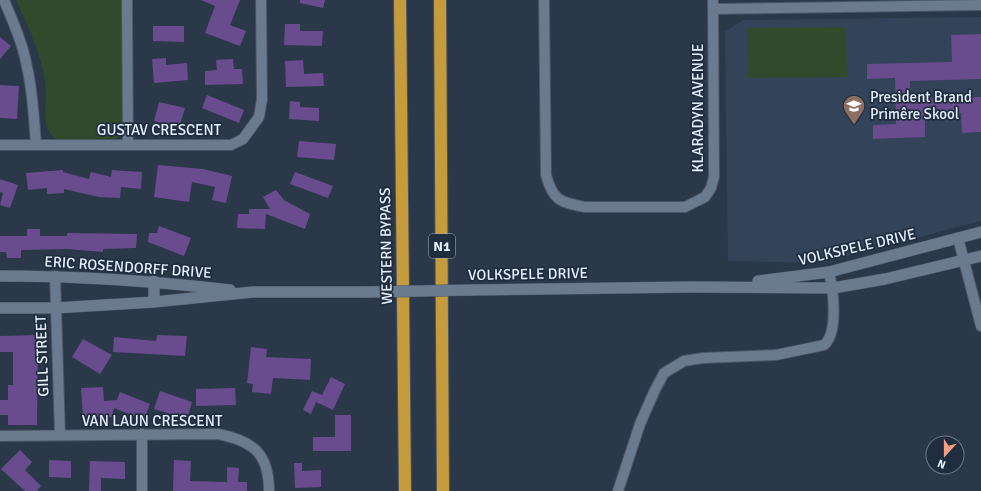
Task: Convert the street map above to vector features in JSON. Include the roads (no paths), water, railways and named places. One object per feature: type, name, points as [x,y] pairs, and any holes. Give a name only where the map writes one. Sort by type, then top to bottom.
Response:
[{"type":"highway","name":"WESTERN BYPASS","points":[[400,0],[405,491]]},
{"type":"highway","name":"N1","points":[[440,0],[444,491]]},
{"type":"street","points":[[4,0],[27,66],[32,91],[36,145]]},
{"type":"street","points":[[127,0],[128,145]]},
{"type":"street","name":"GUSTAV CRESCENT","points":[[0,145],[231,145],[243,139],[259,117],[262,99],[261,0]]},
{"type":"street","name":"KLARADYN AVENUE","points":[[544,0],[546,175],[550,190],[557,199],[569,204],[585,206],[684,207],[706,197],[711,188],[714,177],[713,4]]},
{"type":"street","points":[[713,4],[981,6]]},
{"type":"street","name":"VOLKSPELE DRIVE","points":[[690,287],[771,280],[829,272],[981,232]]},
{"type":"street","points":[[958,238],[981,326]]},
{"type":"street","name":"VOLKSPELE DRIVE","points":[[368,292],[690,287],[833,288],[886,279],[981,256]]},
{"type":"street","points":[[618,491],[640,424],[664,373],[684,361],[703,358],[776,355],[824,344],[829,340],[833,332],[833,288],[829,272]]},
{"type":"street","name":"ERIC ROSENDORFF DRIVE","points":[[0,276],[55,276],[154,281],[253,292]]},
{"type":"street","name":"GILL STREET","points":[[55,276],[60,435]]},
{"type":"street","points":[[154,281],[154,302]]},
{"type":"street","name":"ERIC ROSENDORFF DRIVE","points":[[0,308],[55,308],[154,302],[253,292],[368,292]]},
{"type":"street","points":[[142,434],[142,491]]},
{"type":"street","name":"VAN LAUN CRESCENT","points":[[0,436],[218,434],[237,438],[250,444],[260,453],[265,462],[269,491]]},
{"type":"place","name":"President Brand Primêre Skool","points":[[854,126]]}]
